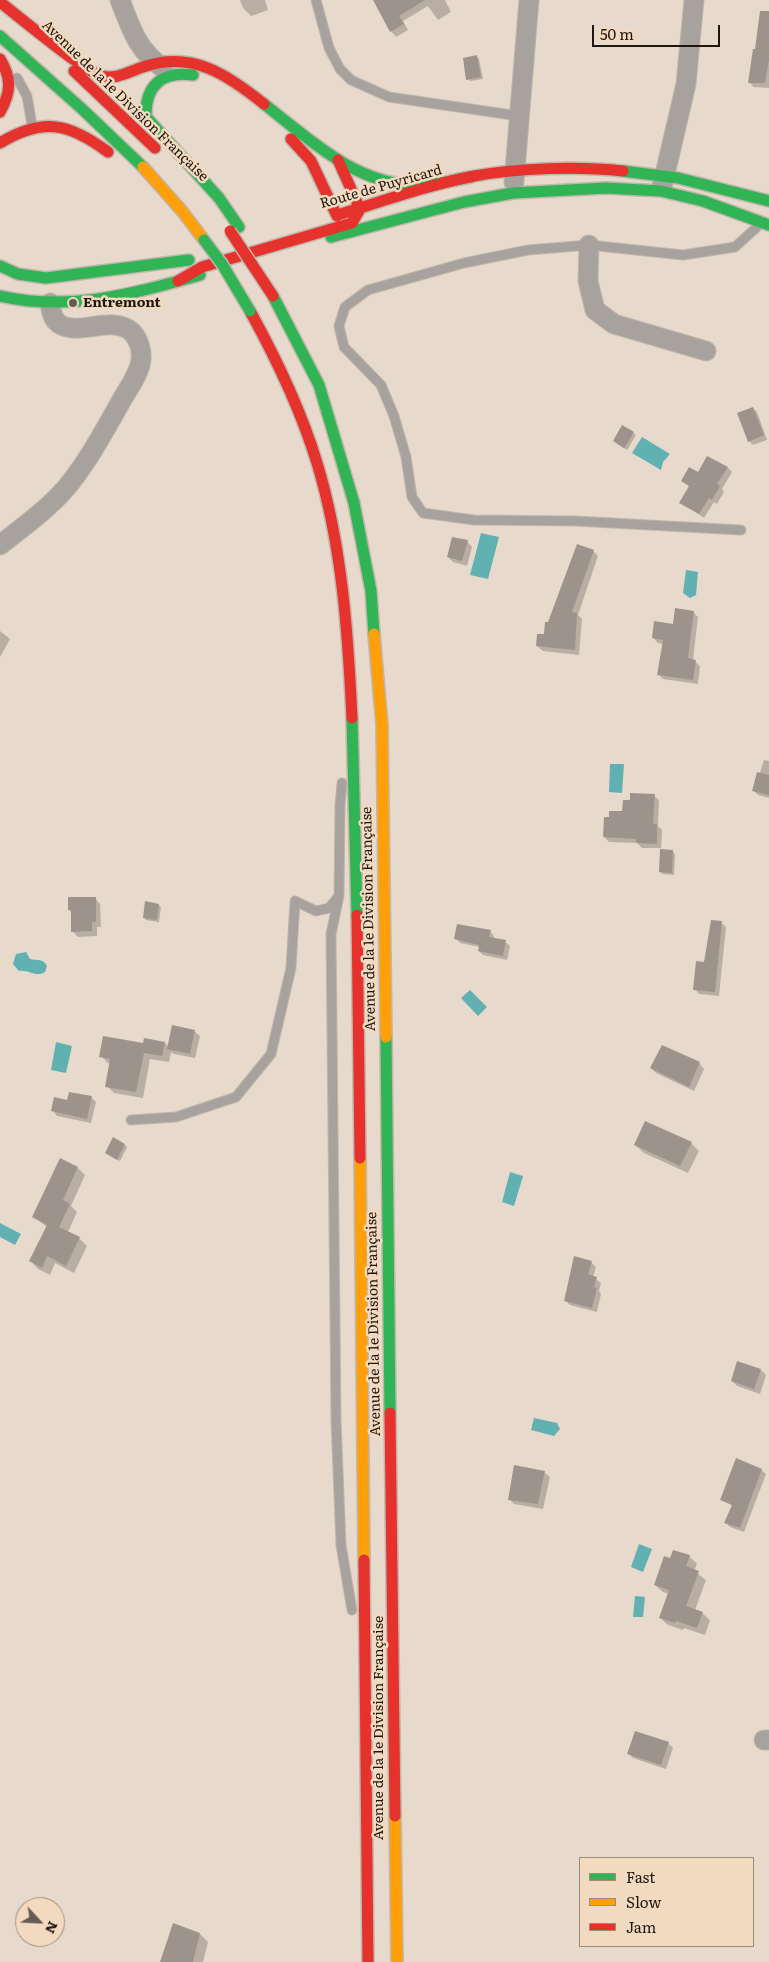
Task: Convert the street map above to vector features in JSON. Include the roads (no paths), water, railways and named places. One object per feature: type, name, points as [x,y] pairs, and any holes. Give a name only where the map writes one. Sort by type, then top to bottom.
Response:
[{"type":"main road","points":[[0,2],[94,74],[104,77],[115,76],[156,63],[179,61],[194,63],[223,74],[338,160],[372,178],[412,185],[471,177]]},
{"type":"main road","name":"Avenue de la 1e Division Française","points":[[0,2],[161,153]]},
{"type":"main road","points":[[0,36],[137,161],[188,218]]},
{"type":"main road","points":[[0,59],[7,69],[10,78],[8,95],[0,112]]},
{"type":"main road","points":[[205,80],[178,73],[166,76],[148,94],[145,106],[146,117],[219,198],[234,229]]},
{"type":"main road","points":[[246,105],[293,140],[311,161],[337,216],[352,223]]},
{"type":"main road","points":[[0,143],[17,133],[33,127],[64,127],[80,133],[118,160],[188,218]]},
{"type":"main road","points":[[338,160],[360,209],[352,223]]},
{"type":"main road","name":"Route de Puyricard","points":[[178,281],[433,209],[464,202],[561,168],[611,168],[663,183],[703,201],[767,222]]},
{"type":"main road","name":"Route de Puyricard","points":[[2,285],[42,287],[82,282],[189,260],[396,197],[471,177],[514,183],[603,180],[632,188],[692,180],[769,202]]},
{"type":"main road","name":"Avenue de la 1e Division Française","points":[[187,180],[200,194]]},
{"type":"main road","points":[[2,285],[23,301],[50,303],[73,303],[149,290],[178,281],[202,267],[292,242],[404,207],[514,183]]},
{"type":"main road","name":"Avenue de la 1e Division Française","points":[[218,216],[234,229],[278,293],[320,385],[342,459],[364,548],[371,591],[382,725],[397,1962]]},
{"type":"main road","name":"Avenue de la 1e Division Française","points":[[188,218],[222,264],[265,337],[302,420],[324,488],[339,564],[348,633],[358,980],[368,1962]]},
{"type":"main road","points":[[2,285],[32,277],[46,278],[189,260]]},
{"type":"street","points":[[120,0],[130,28],[145,53],[172,74]]},
{"type":"street","points":[[514,183],[529,0]]},
{"type":"street","points":[[663,183],[686,84],[694,0]]},
{"type":"street","points":[[589,246],[588,281],[595,310],[614,324],[706,351]]},
{"type":"street","points":[[0,545],[38,516],[67,488],[102,436],[133,381],[141,361],[139,343],[131,332],[120,326],[63,327],[55,320],[50,303]]},
{"type":"lane","points":[[316,0],[329,48],[340,69],[351,80],[389,97],[519,116]]},
{"type":"lane","points":[[0,59],[21,83],[27,96],[33,127]]},
{"type":"lane","points":[[692,180],[712,178],[769,196]]},
{"type":"lane","points":[[741,530],[575,521],[474,520],[423,513],[412,497],[406,457],[394,416],[381,386],[344,347],[339,326],[345,307],[368,290],[464,263],[528,250],[589,246],[683,255],[734,247],[756,227],[767,222]]},
{"type":"lane","points":[[344,765],[351,686]]},
{"type":"lane","points":[[343,775],[340,805],[339,896],[331,934],[336,1420],[341,1544],[353,1624]]},
{"type":"lane","points":[[131,1120],[176,1117],[236,1097],[271,1054],[291,968],[296,901],[316,911],[329,908],[339,896]]},
{"type":"lane","points":[[355,1650],[357,1668],[365,1701]]},
{"type":"water","points":[[642,437],[670,454],[663,462],[661,470],[632,453]]},
{"type":"water","points":[[481,533],[499,537],[488,579],[470,575]]},
{"type":"water","points":[[686,570],[698,572],[696,595],[690,598],[683,593]]},
{"type":"water","points":[[610,764],[624,764],[622,793],[609,792]]},
{"type":"water","points":[[26,952],[30,959],[45,963],[47,966],[45,972],[35,974],[19,971],[13,964],[16,954]]},
{"type":"water","points":[[470,990],[487,1007],[478,1016],[461,998]]},
{"type":"water","points":[[56,1042],[72,1046],[66,1073],[51,1070]]},
{"type":"water","points":[[510,1172],[523,1176],[514,1206],[502,1202]]},
{"type":"water","points":[[0,1223],[21,1234],[15,1245],[0,1237]]},
{"type":"water","points":[[534,1418],[557,1423],[560,1429],[554,1436],[531,1430]]},
{"type":"water","points":[[639,1544],[652,1549],[643,1572],[631,1567]]},
{"type":"water","points":[[635,1596],[645,1597],[643,1617],[633,1617]]},
{"type":"place","name":"Entremont","points":[[73,303]]}]
